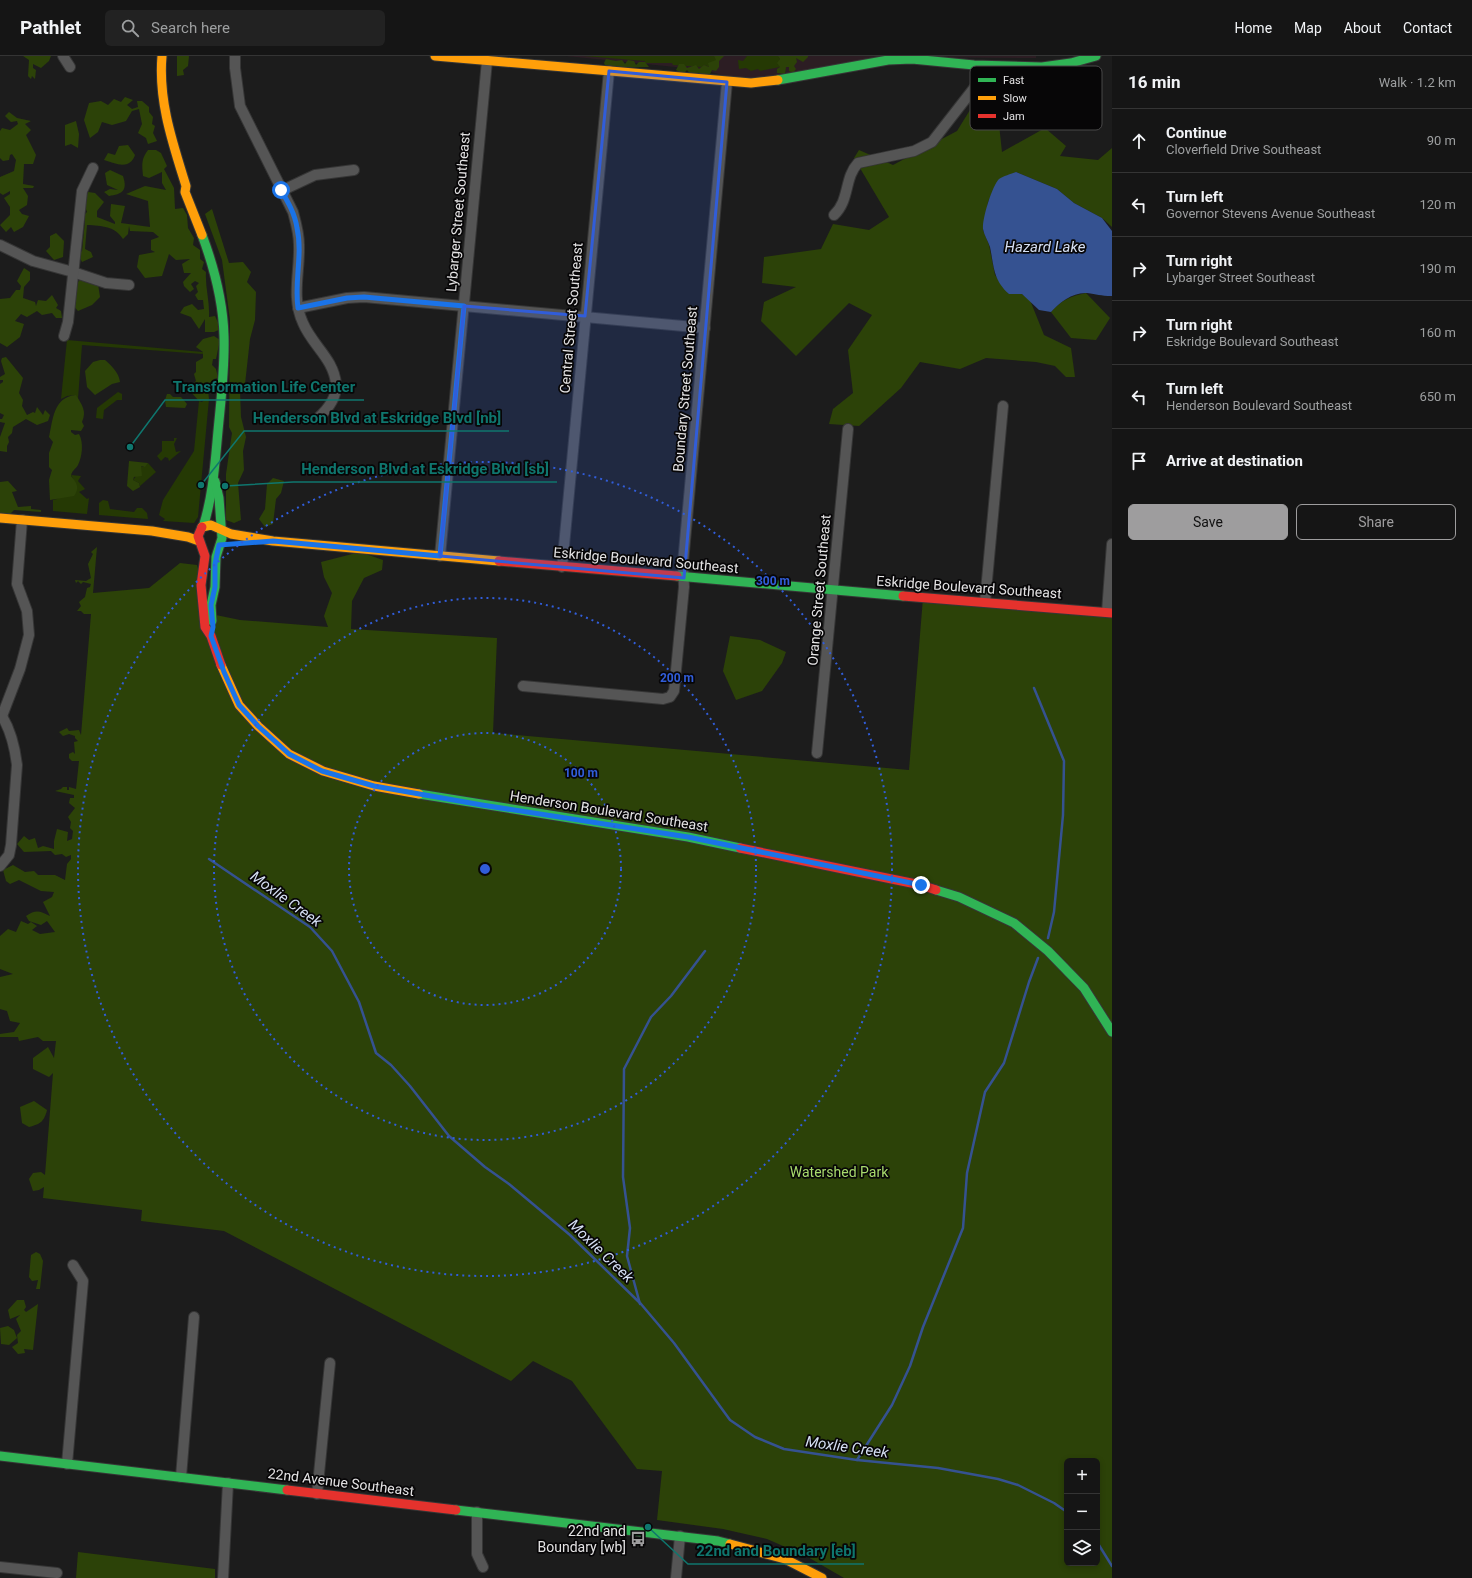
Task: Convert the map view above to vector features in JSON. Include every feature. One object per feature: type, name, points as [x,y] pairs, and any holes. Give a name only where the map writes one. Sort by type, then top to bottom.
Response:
[{"type":"street","points":[[63,56],[70,67]]},
{"type":"street","points":[[157,56],[155,84],[158,122],[171,164],[181,189],[185,192],[210,257],[217,286],[224,335],[224,362],[214,478],[209,497],[207,514],[203,527],[199,532],[200,543]]},
{"type":"street","points":[[162,56],[161,72],[166,111],[172,141],[186,186],[185,192]]},
{"type":"street","points":[[235,56],[234,68],[240,106],[293,212],[299,244],[296,292],[298,308],[303,323],[328,360],[335,376],[336,390],[332,402],[318,418]]},
{"type":"street","points":[[435,56],[727,82],[762,83],[858,65],[912,59],[988,66],[1056,66],[1096,56]]},
{"type":"street","name":"Lybarger Street Southeast","points":[[440,556],[487,61]]},
{"type":"street","name":"Central Street Southeast","points":[[562,567],[609,71]]},
{"type":"street","name":"Boundary Street Southeast","points":[[523,686],[663,699],[670,697],[674,691],[684,578],[683,563],[727,82]]},
{"type":"street","points":[[834,215],[840,210],[845,201],[848,179],[852,170],[858,163],[914,151],[932,142],[970,92]]},
{"type":"street","points":[[64,336],[68,322],[82,191],[93,168]]},
{"type":"street","points":[[281,190],[315,174],[354,170]]},
{"type":"street","points":[[0,245],[33,261],[106,283],[129,285]]},
{"type":"street","points":[[298,308],[347,298],[364,297],[705,328]]},
{"type":"street","points":[[985,602],[1003,406]]},
{"type":"street","name":"Orange Street Southeast","points":[[817,753],[834,590],[848,429]]},
{"type":"street","points":[[0,518],[152,531],[188,537],[210,548],[219,545],[222,538],[220,531],[219,498],[214,478]]},
{"type":"street","points":[[0,866],[9,855],[17,765],[16,755],[8,726],[1,717],[20,669],[29,635],[27,611],[17,584],[22,520]]},
{"type":"street","points":[[152,531],[215,525],[220,531]]},
{"type":"street","name":"Eskridge Boulevard Southeast","points":[[220,531],[273,541],[684,578],[1109,612]]},
{"type":"street","name":"Eskridge Boulevard Southeast","points":[[219,545],[273,541]]},
{"type":"street","name":"Henderson Boulevard Southeast","points":[[200,543],[205,556],[201,585],[202,611],[205,627],[211,636],[224,672],[239,705],[258,726],[289,754],[322,771],[374,786],[688,837],[921,885],[959,897],[1014,923],[1048,952],[1084,988],[1112,1032]]},
{"type":"street","points":[[1109,612],[1112,544]]},
{"type":"street","name":"Henderson Boulevard Southeast","points":[[211,636],[213,627],[211,605],[215,587],[215,564],[219,545]]},
{"type":"street","points":[[67,1464],[83,1281],[73,1265]]},
{"type":"street","points":[[181,1477],[194,1317]]},
{"type":"street","points":[[317,1494],[330,1363]]},
{"type":"street","name":"22nd Avenue Southeast","points":[[0,1456],[718,1541],[770,1554],[814,1572],[822,1578]]},
{"type":"street","points":[[223,1578],[228,1483]]},
{"type":"street","points":[[477,1512],[477,1554],[483,1567]]},
{"type":"street","points":[[676,1578],[680,1536]]},
{"type":"street","points":[[0,1567],[57,1573]]},
{"type":"highlighted area","points":[[609,71],[727,82],[684,578],[440,556],[464,306],[585,316]]},
{"type":"shaded area","points":[[566,56],[1036,56],[1036,58],[899,57],[748,83],[705,70]]},
{"type":"green space","points":[[23,56],[51,56],[49,61],[41,68],[33,64],[33,68],[36,70],[35,79],[32,76],[31,79],[28,76],[29,60]]},
{"type":"green space","points":[[177,56],[189,56],[188,66],[183,70],[184,75],[177,76]]},
{"type":"green space","points":[[584,56],[714,56],[717,61],[710,67],[704,65],[702,67],[673,65],[672,63],[645,63],[645,61]]},
{"type":"green space","points":[[714,56],[724,56],[719,61],[719,67],[716,71],[712,70],[710,74],[691,75],[687,70],[683,74],[676,70],[679,64],[684,64],[687,68],[696,65],[699,69],[704,65],[709,67],[708,63],[716,60]]},
{"type":"green space","points":[[747,56],[778,56],[780,59],[778,63],[780,67],[760,71],[758,69],[751,71],[746,68],[739,69],[738,60],[743,61]]},
{"type":"green space","points":[[778,56],[808,57],[803,62],[796,58],[797,62],[794,66],[796,69],[793,73],[789,71],[789,67],[786,67],[785,74],[777,73],[777,69],[780,67],[777,63],[780,59]]},
{"type":"green space","points":[[606,59],[616,61],[622,60],[625,64],[628,60],[634,61],[636,65],[639,62],[645,62],[649,67],[606,68],[604,63]]},
{"type":"green space","points":[[125,97],[133,100],[127,105],[132,109],[138,107],[137,101],[142,101],[149,107],[149,112],[153,117],[152,124],[155,126],[153,133],[157,141],[148,144],[146,138],[138,133],[142,124],[139,109],[132,111],[126,121],[112,125],[102,122],[98,132],[90,138],[84,120],[89,103],[101,101],[108,105],[114,99],[121,102]]},
{"type":"green space","points":[[970,110],[970,130],[1000,130],[1002,152],[1041,130],[1047,130],[1066,146],[1060,156],[1098,160],[1112,148],[1112,227],[1102,218],[1074,203],[1057,189],[1016,172],[992,193],[988,202],[983,230],[989,245],[995,275],[1009,294],[1022,294],[1030,300],[1044,335],[1071,348],[1075,377],[1066,377],[1055,366],[1036,362],[986,358],[960,369],[920,362],[901,388],[859,426],[829,424],[833,409],[853,393],[848,350],[872,315],[849,303],[796,356],[761,321],[764,302],[796,287],[762,283],[764,257],[821,249],[833,224],[869,230],[889,217],[854,158],[859,150],[893,165],[957,131]]},
{"type":"green space","points":[[9,112],[17,118],[31,121],[25,124],[31,130],[26,135],[36,155],[33,164],[24,164],[23,184],[34,186],[33,188],[23,188],[28,196],[27,205],[19,210],[22,214],[29,216],[23,227],[14,232],[11,227],[6,232],[0,225],[10,215],[10,207],[4,198],[10,194],[10,191],[3,195],[0,193],[0,177],[14,171],[16,160],[12,154],[10,155],[9,160],[3,161],[0,158],[0,131],[2,128],[10,130],[18,124],[17,121],[11,122],[5,116]]},
{"type":"green space","points":[[76,121],[79,134],[78,148],[71,144],[65,146],[65,125]]},
{"type":"green space","points":[[128,145],[135,155],[130,163],[122,165],[104,160],[108,153],[115,155],[119,146]]},
{"type":"green space","points":[[148,150],[156,150],[161,153],[167,166],[164,169],[174,188],[175,209],[183,208],[187,215],[188,228],[194,238],[193,245],[200,250],[200,259],[204,262],[202,269],[206,272],[209,317],[215,316],[221,329],[214,332],[205,332],[205,319],[199,329],[191,317],[180,313],[184,307],[192,304],[198,310],[204,309],[203,300],[198,300],[195,295],[198,292],[196,286],[199,283],[195,281],[191,284],[194,289],[190,292],[184,286],[183,282],[191,273],[184,273],[182,264],[190,259],[176,260],[169,254],[162,276],[145,278],[137,267],[139,255],[155,252],[151,250],[151,240],[159,237],[153,232],[130,231],[129,226],[128,234],[123,239],[116,231],[112,229],[103,226],[87,225],[85,249],[91,252],[93,257],[82,262],[78,254],[82,251],[85,221],[82,217],[87,212],[84,204],[88,192],[95,193],[104,202],[97,211],[97,217],[115,224],[110,216],[111,204],[125,206],[121,223],[150,227],[148,201],[126,194],[145,186],[166,190],[162,183],[162,172],[149,178],[143,176],[142,162]]},
{"type":"green space","points":[[110,170],[123,176],[125,185],[123,191],[109,196],[104,192],[110,189],[118,190],[107,185],[105,173]]},
{"type":"green space","points":[[212,209],[229,263],[243,262],[251,272],[247,282],[256,292],[255,320],[250,339],[245,384],[240,391],[241,417],[246,437],[243,451],[244,470],[238,483],[241,520],[234,523],[226,520],[226,474],[232,433],[229,427],[230,320],[222,260],[205,214]]},
{"type":"green space","points":[[56,233],[64,241],[63,257],[54,260],[46,251],[50,247],[50,236]]},
{"type":"green space","points":[[24,268],[30,272],[30,280],[24,287],[23,298],[35,302],[36,306],[38,300],[46,301],[52,295],[58,305],[56,308],[61,311],[62,318],[56,318],[52,313],[42,315],[37,311],[27,317],[21,314],[15,321],[24,324],[20,337],[7,347],[0,343],[0,299],[10,298],[16,290],[20,290],[21,286],[17,281]]},
{"type":"green space","points":[[82,277],[98,284],[100,297],[92,305],[78,311],[70,302],[75,286]]},
{"type":"green space","points":[[1086,293],[1110,318],[1096,340],[1071,338],[1051,312],[1067,299]]},
{"type":"green space","points":[[214,336],[220,340],[216,359],[213,359],[212,365],[216,369],[218,378],[214,379],[211,384],[215,387],[208,390],[209,399],[199,401],[190,391],[190,387],[196,381],[194,374],[196,372],[196,362],[203,358],[203,352],[196,347],[203,339]]},
{"type":"green space","points":[[67,340],[203,352],[203,354],[82,345],[78,399],[75,395],[67,396],[61,399]]},
{"type":"green space","points":[[6,357],[23,378],[19,393],[23,400],[22,406],[27,415],[33,412],[35,413],[37,407],[43,415],[45,410],[50,415],[48,421],[37,425],[26,419],[13,427],[12,433],[8,437],[9,442],[7,452],[0,451],[0,437],[5,423],[0,422],[0,419],[2,419],[4,415],[0,413],[0,384],[3,380],[0,380],[0,377],[5,374],[1,361],[2,358]]},
{"type":"green space","points":[[105,360],[113,367],[120,382],[112,384],[95,395],[87,387],[85,371],[93,362]]},
{"type":"green space","points":[[118,392],[122,394],[122,400],[117,400],[104,410],[103,419],[96,418],[97,408]]},
{"type":"green space","points":[[167,394],[170,394],[173,397],[181,397],[187,404],[185,408],[166,407],[165,400]]},
{"type":"green space","points":[[76,395],[84,411],[82,422],[84,426],[81,431],[71,430],[71,432],[75,435],[79,434],[82,446],[79,462],[71,476],[76,483],[77,490],[74,496],[50,500],[49,480],[52,470],[49,467],[49,453],[53,442],[49,437],[53,417],[55,410],[63,400]]},
{"type":"green space","points":[[205,399],[209,399],[198,517],[194,523],[163,521],[165,519],[159,515],[163,500],[194,451],[199,401],[202,402]]},
{"type":"green space","points":[[174,438],[177,438],[174,444],[176,452],[181,451],[169,461],[168,458],[165,457],[161,461],[157,456],[162,451],[162,441],[174,441]]},
{"type":"green space","points":[[129,461],[148,463],[145,467],[141,466],[142,476],[134,477],[133,480],[139,483],[140,487],[133,491],[127,486]]},
{"type":"green space","points":[[148,463],[156,472],[140,486],[139,483],[133,480],[141,470],[141,466],[143,467]]},
{"type":"green space","points":[[71,475],[81,476],[78,481],[85,489],[79,492],[87,499],[89,498],[87,514],[53,511],[53,500],[57,499],[74,480]]},
{"type":"green space","points":[[273,478],[284,481],[281,493],[276,499],[273,524],[265,527],[259,519],[265,509],[267,484]]},
{"type":"green space","points":[[8,481],[17,491],[12,492],[18,507],[31,506],[31,509],[41,510],[41,512],[14,510],[7,517],[0,516],[0,482]]},
{"type":"green space","points":[[103,500],[108,501],[110,509],[134,512],[137,508],[142,508],[147,513],[148,519],[99,515],[99,503]]},
{"type":"green space","name":"Watershed Park","points":[[97,547],[93,593],[149,588],[180,563],[197,565],[211,614],[240,620],[328,627],[324,616],[332,593],[324,577],[321,562],[360,552],[383,560],[382,570],[364,578],[352,601],[351,629],[497,638],[493,733],[909,770],[923,598],[1112,613],[1112,1578],[844,1578],[806,1556],[767,1539],[723,1529],[657,1520],[662,1471],[637,1469],[572,1381],[533,1361],[511,1381],[224,1231],[141,1221],[142,1210],[43,1198],[44,1187],[33,1191],[29,1179],[33,1173],[41,1172],[45,1175],[53,1073],[49,1077],[33,1069],[33,1058],[48,1047],[54,1058],[56,1041],[43,1041],[38,1037],[19,1041],[18,1037],[0,1037],[0,1034],[14,1032],[20,1023],[10,1021],[7,1011],[0,1009],[0,977],[13,974],[0,969],[0,936],[8,929],[16,932],[21,921],[28,924],[31,922],[37,926],[32,930],[40,934],[55,932],[47,921],[41,925],[29,921],[26,916],[33,912],[38,912],[50,916],[43,902],[52,897],[54,892],[41,891],[19,880],[10,884],[6,881],[3,870],[13,865],[25,872],[34,871],[38,875],[55,875],[65,880],[67,864],[71,859],[71,855],[66,857],[62,854],[55,855],[51,851],[24,852],[17,844],[24,836],[29,840],[35,838],[38,848],[43,846],[54,849],[57,829],[68,832],[67,841],[72,839],[73,831],[70,828],[71,822],[68,817],[75,808],[69,803],[70,798],[74,798],[74,795],[55,791],[63,787],[67,787],[67,790],[69,790],[69,787],[76,789],[79,761],[72,761],[69,758],[69,754],[73,752],[75,754],[74,742],[78,741],[75,736],[69,734],[63,736],[59,732],[67,728],[69,731],[79,730],[81,735],[91,614],[84,614],[81,611],[77,611],[81,606],[79,602],[85,597],[87,588],[90,587],[91,584],[83,582],[81,584],[78,581],[76,583],[75,580],[86,581],[91,578],[88,564],[93,554],[91,552]]},
{"type":"green space","points":[[730,636],[760,640],[786,652],[782,663],[762,691],[736,700],[723,671]]},
{"type":"green space","points":[[34,1101],[47,1110],[41,1122],[29,1127],[22,1123],[20,1107]]},
{"type":"green space","points":[[36,1252],[40,1254],[43,1261],[40,1289],[36,1289],[38,1280],[32,1281],[29,1277],[31,1255]]},
{"type":"green space","points":[[17,1300],[24,1300],[26,1307],[24,1310],[26,1312],[38,1304],[33,1350],[24,1349],[25,1353],[18,1354],[12,1347],[18,1343],[17,1335],[21,1331],[16,1319],[20,1315],[10,1319],[8,1310]]},
{"type":"green space","points":[[8,1326],[14,1330],[17,1338],[9,1345],[1,1344],[0,1328]]},
{"type":"green space","points":[[78,1552],[215,1569],[215,1578],[76,1578]]},
{"type":"water","name":"Hazard Lake","points":[[1016,172],[1057,189],[1074,203],[1102,218],[1112,231],[1112,296],[1087,293],[1077,294],[1063,301],[1051,312],[1039,310],[1022,294],[1009,294],[1004,289],[995,272],[990,247],[983,229],[983,224],[988,203],[996,183],[999,179]]},
{"type":"waterway","points":[[1034,688],[1064,761],[1063,815],[1054,912],[1048,938]]},
{"type":"waterway","name":"Moxlie Creek","points":[[209,859],[310,927],[332,951],[359,1002],[376,1053],[391,1065],[410,1086],[449,1136],[570,1235],[641,1304],[674,1343],[730,1420],[755,1437],[784,1449],[857,1460],[938,1468],[998,1479],[1018,1485],[1054,1503],[1064,1510]]},
{"type":"waterway","points":[[640,1304],[627,1256],[630,1228],[623,1177],[624,1069],[651,1017],[671,996],[705,951]]},
{"type":"waterway","points":[[857,1460],[892,1405],[910,1366],[923,1327],[963,1228],[967,1173],[985,1092],[1004,1063],[1038,958]]},
{"type":"waterway","name":"Moxlie Creek","points":[[1100,1547],[1112,1566]]},
{"type":"traffic: fast","points":[[1049,66],[1071,63],[1096,56]]},
{"type":"traffic: fast","points":[[778,80],[888,60],[912,59],[974,65],[1008,66]]},
{"type":"traffic: fast","points":[[202,235],[214,272],[220,298],[224,348],[215,467],[203,527]]},
{"type":"traffic: fast","points":[[212,621],[211,605],[215,587],[216,557],[222,538],[219,498],[215,481]]},
{"type":"traffic: fast","points":[[677,576],[903,596]]},
{"type":"traffic: fast","points":[[419,794],[688,837],[740,848]]},
{"type":"traffic: fast","points":[[936,890],[959,897],[1014,923],[1048,951],[1084,988],[1112,1032]]},
{"type":"traffic: fast","points":[[0,1456],[287,1490]]},
{"type":"traffic: fast","points":[[456,1510],[718,1541],[730,1544]]},
{"type":"traffic: slow","points":[[162,56],[161,73],[164,106],[186,186],[185,192],[202,235]]},
{"type":"traffic: slow","points":[[435,56],[751,83],[778,80]]},
{"type":"traffic: slow","points":[[0,518],[152,531],[188,537],[199,541]]},
{"type":"traffic: slow","points":[[202,527],[211,525],[231,534],[273,541],[499,561]]},
{"type":"traffic: slow","points":[[221,665],[239,705],[258,726],[289,754],[323,771],[374,786],[419,794]]},
{"type":"traffic: slow","points":[[730,1544],[785,1559],[822,1578]]},
{"type":"traffic: jam","points":[[202,527],[198,536],[205,556],[201,585],[205,627],[211,636],[221,665]]},
{"type":"traffic: jam","points":[[499,561],[677,576]]},
{"type":"traffic: jam","points":[[903,596],[1112,613]]},
{"type":"traffic: jam","points":[[740,848],[921,885],[936,890]]},
{"type":"traffic: jam","points":[[287,1490],[456,1510]]},
{"type":"place","name":"Transformation Life Center","points":[[130,447]]},
{"type":"place","name":"Henderson Blvd at Eskridge Blvd [nb]","points":[[201,485]]},
{"type":"place","name":"Henderson Blvd at Eskridge Blvd [sb]","points":[[225,486]]},
{"type":"place","name":"22nd and Boundary [eb]","points":[[648,1527]]},
{"type":"place","name":"22nd and Boundary [wb]","points":[[638,1539]]},
{"type":"route","points":[[281,190],[293,212],[297,228],[299,244],[296,292],[298,308],[347,298],[364,297],[464,306],[440,556],[273,541],[219,545],[215,564],[215,587],[211,605],[213,627],[211,636],[224,672],[239,705],[258,726],[289,754],[322,771],[374,786],[482,805],[688,837],[921,885]]}]
